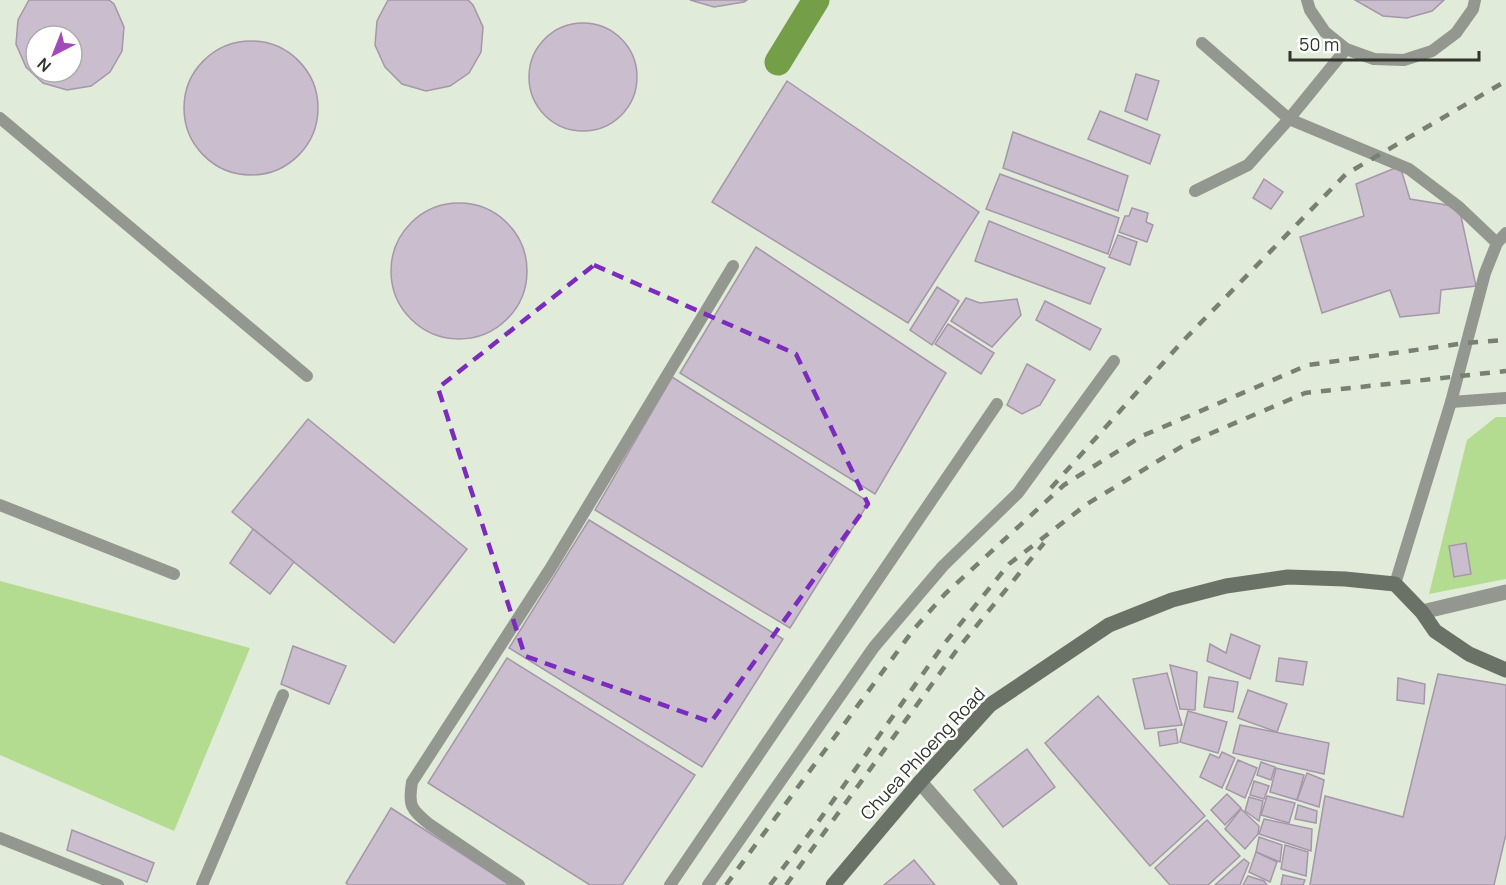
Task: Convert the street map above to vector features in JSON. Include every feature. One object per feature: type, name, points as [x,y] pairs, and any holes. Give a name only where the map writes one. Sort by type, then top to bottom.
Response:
[{"type":"street","name":"Chuea Phloeng Road","points":[[833,885],[920,782],[990,705],[1109,625],[1172,600],[1226,586],[1288,577],[1395,584]]},
{"type":"street","points":[[1395,584],[1422,612],[1435,631],[1469,654],[1506,670]]},
{"type":"street","points":[[1422,612],[1506,592]]},
{"type":"street","points":[[920,782],[1010,885]]},
{"type":"lane","points":[[1306,0],[1325,32],[1346,49],[1374,59],[1384,60],[1404,60],[1432,51],[1456,33],[1473,9],[1475,0]]},
{"type":"lane","points":[[1202,43],[1289,119],[1409,169],[1459,207],[1497,243]]},
{"type":"lane","points":[[1195,191],[1248,165],[1346,49]]},
{"type":"lane","points":[[0,118],[307,376]]},
{"type":"lane","points":[[1395,584],[1451,402],[1485,273],[1497,243],[1506,233]]},
{"type":"lane","points":[[519,885],[416,813],[409,799],[412,782],[550,569],[733,266]]},
{"type":"lane","points":[[708,885],[874,647],[943,566],[1018,493],[1114,360]]},
{"type":"lane","points":[[1451,402],[1506,398]]},
{"type":"lane","points":[[670,885],[997,405]]},
{"type":"lane","points":[[0,505],[174,574]]},
{"type":"lane","points":[[202,885],[283,695]]},
{"type":"lane","points":[[0,838],[118,885]]},
{"type":"highlighted area","points":[[594,265],[796,354],[868,504],[711,722],[525,656],[438,388]]},
{"type":"green space","points":[[1496,417],[1506,417],[1506,579],[1429,594],[1467,440]]},
{"type":"green space","points":[[0,581],[250,648],[174,831],[0,755]]},
{"type":"building","points":[[29,0],[109,0],[114,4],[124,27],[122,51],[110,72],[91,86],[67,90],[46,84],[84,84],[84,24],[24,24],[24,62],[16,44],[18,20]]},
{"type":"building","points":[[388,0],[468,0],[473,5],[483,27],[481,52],[469,73],[450,86],[426,91],[402,84],[385,67],[375,45],[377,21]]},
{"type":"building","points":[[690,0],[747,0],[714,7]]},
{"type":"building","points":[[1355,0],[1444,0],[1432,11],[1407,18],[1383,16]]},
{"type":"building","points":[[583,23],[603,28],[621,39],[632,57],[637,77],[632,97],[621,115],[603,126],[583,131],[563,126],[545,115],[534,97],[529,77],[534,57],[545,39],[563,28]]},
{"type":"building","points":[[251,41],[277,46],[299,60],[313,82],[318,108],[313,134],[299,156],[277,170],[251,175],[225,170],[203,156],[189,134],[184,108],[189,82],[203,60],[225,46]]},
{"type":"building","points":[[1136,74],[1159,81],[1147,120],[1125,111]]},
{"type":"building","points":[[787,81],[979,212],[908,323],[712,202]]},
{"type":"building","points":[[1100,111],[1160,135],[1150,164],[1088,139]]},
{"type":"building","points":[[1013,132],[1128,176],[1118,211],[1003,168]]},
{"type":"building","points":[[1400,166],[1410,199],[1459,207],[1476,286],[1441,290],[1439,313],[1400,317],[1390,290],[1322,313],[1300,237],[1364,216],[1356,184]]},
{"type":"building","points":[[1000,174],[1119,218],[1108,254],[986,209]]},
{"type":"building","points":[[1264,179],[1283,192],[1271,209],[1253,198]]},
{"type":"building","points":[[459,203],[485,208],[497,214],[507,223],[516,233],[522,245],[527,271],[522,297],[516,309],[507,319],[497,328],[485,334],[459,339],[433,334],[421,328],[411,319],[402,309],[396,297],[391,271],[396,245],[402,233],[411,223],[421,214],[433,208]]},
{"type":"building","points":[[1132,208],[1148,213],[1146,222],[1153,225],[1147,242],[1119,232],[1125,216],[1129,216]]},
{"type":"building","points":[[989,221],[1105,268],[1090,304],[975,261]]},
{"type":"building","points":[[1118,235],[1137,242],[1130,265],[1109,257]]},
{"type":"building","points":[[756,247],[946,373],[875,494],[680,373]]},
{"type":"building","points":[[937,287],[959,301],[932,345],[910,330]]},
{"type":"building","points":[[966,298],[980,303],[1017,299],[1021,315],[992,347],[951,321]]},
{"type":"building","points":[[1045,301],[1101,329],[1090,350],[1036,320]]},
{"type":"building","points":[[948,324],[994,353],[981,374],[935,344]]},
{"type":"building","points":[[1027,364],[1055,380],[1040,405],[1022,414],[1007,405]]},
{"type":"building","points":[[672,377],[869,502],[790,628],[595,510]]},
{"type":"building","points":[[308,419],[467,549],[394,643],[232,512]]},
{"type":"building","points":[[589,520],[783,639],[702,767],[509,648]]},
{"type":"building","points":[[253,529],[294,562],[270,594],[230,563]]},
{"type":"building","points":[[1466,543],[1471,574],[1454,577],[1449,546]]},
{"type":"building","points":[[1231,634],[1260,646],[1250,679],[1207,661],[1210,644],[1226,653]]},
{"type":"building","points":[[293,646],[346,666],[329,704],[281,684]]},
{"type":"building","points":[[507,658],[695,775],[622,885],[590,885],[428,783]]},
{"type":"building","points":[[1279,658],[1307,662],[1303,685],[1276,681]]},
{"type":"building","points":[[1170,665],[1197,672],[1195,710],[1180,709]]},
{"type":"building","points":[[1167,673],[1182,725],[1145,729],[1133,679]]},
{"type":"building","points":[[1438,674],[1506,685],[1506,834],[1494,885],[1310,885],[1325,796],[1403,817]]},
{"type":"building","points":[[1209,677],[1238,682],[1233,712],[1204,707]]},
{"type":"building","points":[[1398,678],[1425,684],[1424,704],[1397,700]]},
{"type":"building","points":[[1248,690],[1287,704],[1277,732],[1238,718]]},
{"type":"building","points":[[1098,696],[1205,816],[1150,866],[1045,743]]},
{"type":"building","points":[[1188,711],[1227,722],[1218,753],[1180,742]]},
{"type":"building","points":[[1240,725],[1329,743],[1324,774],[1233,753]]},
{"type":"building","points":[[1176,729],[1178,743],[1160,746],[1158,732]]},
{"type":"building","points":[[1027,749],[1055,787],[1003,827],[974,790]]},
{"type":"building","points":[[1222,752],[1235,758],[1222,788],[1200,777],[1210,754],[1219,758]]},
{"type":"building","points":[[1238,760],[1257,768],[1245,798],[1226,789]]},
{"type":"building","points":[[1261,762],[1275,767],[1271,780],[1257,775]]},
{"type":"building","points":[[1276,768],[1304,775],[1297,800],[1270,792]]},
{"type":"building","points":[[1307,773],[1324,780],[1319,807],[1297,800]]},
{"type":"building","points":[[1254,781],[1269,786],[1264,799],[1250,795]]},
{"type":"building","points":[[1227,794],[1241,808],[1225,825],[1211,810]]},
{"type":"building","points":[[1267,796],[1295,803],[1289,823],[1261,815]]},
{"type":"building","points":[[1249,797],[1263,801],[1259,821],[1245,811]]},
{"type":"building","points":[[1298,805],[1317,811],[1316,823],[1295,819]]},
{"type":"building","points":[[391,808],[510,885],[349,885],[346,883]]},
{"type":"building","points":[[1241,809],[1259,826],[1258,834],[1245,849],[1225,829]]},
{"type":"building","points":[[1264,819],[1312,829],[1311,851],[1259,834]]},
{"type":"building","points":[[1207,820],[1240,856],[1208,885],[1170,885],[1155,868]]},
{"type":"building","points":[[72,830],[154,863],[147,882],[67,850]]},
{"type":"building","points":[[1259,837],[1282,845],[1280,862],[1256,852]]},
{"type":"building","points":[[1285,845],[1308,852],[1306,876],[1281,869]]},
{"type":"building","points":[[1256,852],[1277,862],[1270,882],[1249,872]]},
{"type":"building","points":[[1244,859],[1249,863],[1240,885],[1215,885]]},
{"type":"building","points":[[914,860],[935,885],[884,885]]},
{"type":"building","points":[[1283,875],[1305,880],[1303,885],[1281,885]]},
{"type":"building","points":[[1248,876],[1264,881],[1267,885],[1243,885]]},
{"type":"waterway","points":[[778,62],[816,0]]},
{"type":"railway","points":[[1051,488],[1181,343],[1346,174],[1506,81]]},
{"type":"railway","points":[[726,885],[914,629],[945,594],[1064,485],[1142,436],[1308,365],[1466,343],[1506,340]]},
{"type":"railway","points":[[770,885],[818,822],[944,644],[1009,564],[1087,504],[1186,444],[1305,393],[1506,371]]},
{"type":"railway","points":[[786,885],[956,651],[1044,543]]}]
